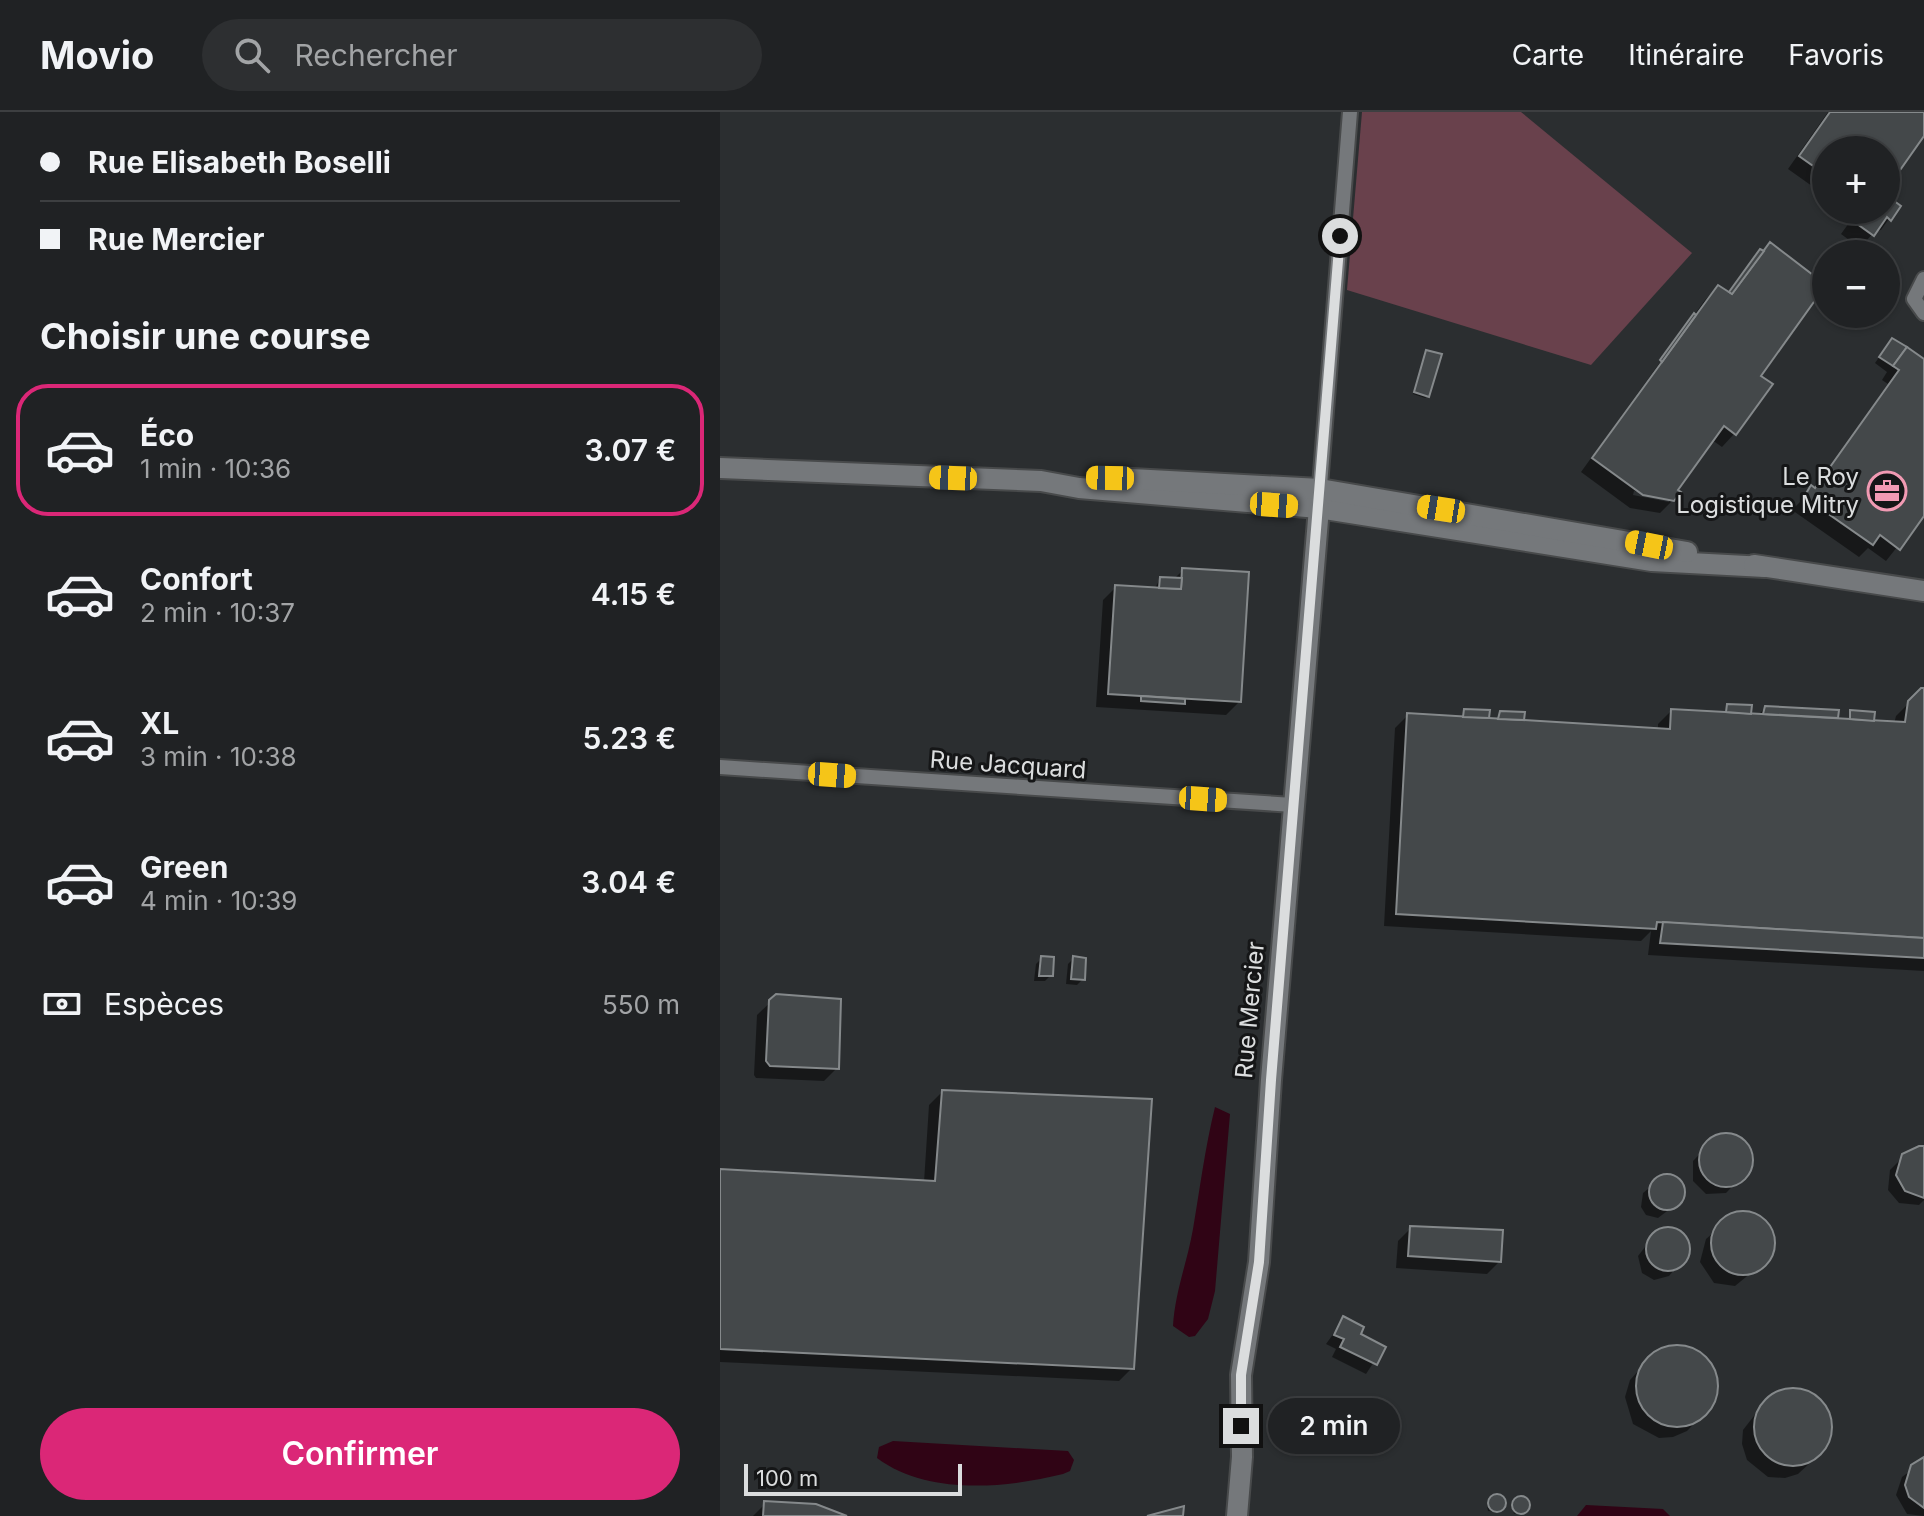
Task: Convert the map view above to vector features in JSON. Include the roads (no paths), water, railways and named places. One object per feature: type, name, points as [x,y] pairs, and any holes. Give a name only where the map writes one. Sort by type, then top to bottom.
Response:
[{"type":"main road","points":[[720,468],[1041,481],[1065,477],[1133,478],[1562,528],[1765,567],[1924,591]]},
{"type":"main road","name":"Rue Mercier","points":[[1237,1516],[1242,1457],[1240,1395],[1259,1262],[1319,498]]},
{"type":"street","points":[[1319,498],[1350,112]]},
{"type":"street","points":[[1924,279],[1914,299],[1924,313]]},
{"type":"street","name":"Rue Jacquard","points":[[720,767],[1293,805]]},
{"type":"place","name":"Le Roy Logistique Mitry","points":[[1887,491]]}]
